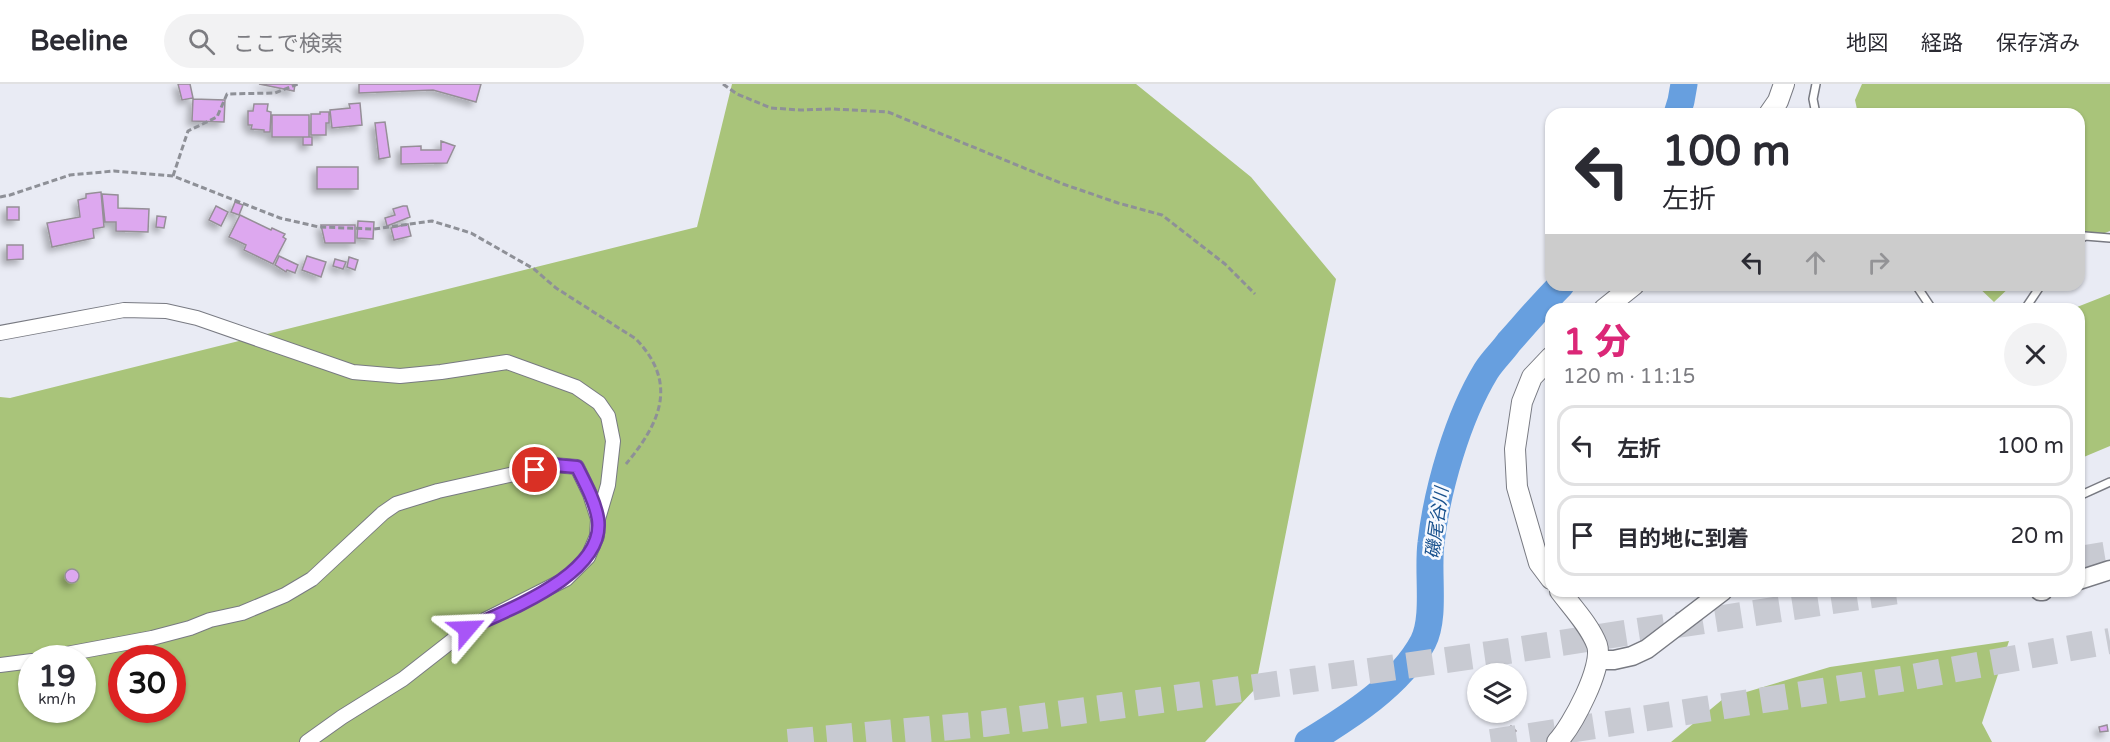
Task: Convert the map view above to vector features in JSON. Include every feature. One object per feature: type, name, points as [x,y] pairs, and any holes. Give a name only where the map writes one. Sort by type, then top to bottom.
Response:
[{"type":"main road","points":[[1773,108],[1784,84]]},
{"type":"main road","points":[[1612,303],[1626,291]]},
{"type":"main road","points":[[1545,363],[1532,377],[1522,402],[1515,449],[1517,488],[1539,563],[1545,571]]},
{"type":"main road","points":[[1557,742],[1564,735],[1585,696],[1598,660],[1598,647],[1592,635],[1564,597]]},
{"type":"street","points":[[0,333],[124,310],[166,310],[197,318],[353,372],[400,376],[507,362],[576,387],[599,403],[608,416],[613,441],[608,485],[598,519],[597,536],[588,557],[566,579],[467,629],[403,679],[307,742]]},
{"type":"street","points":[[96,648],[190,628],[210,620],[242,613],[285,595],[312,579],[382,513],[396,504],[438,491],[554,465],[577,467],[590,494],[598,519]]},
{"type":"street","points":[[2085,578],[2110,570]]},
{"type":"street","points":[[1598,660],[1614,660],[1632,656],[1647,649],[1715,597]]},
{"type":"street","points":[[0,664],[18,662]]},
{"type":"lane","points":[[1815,84],[1815,108]]},
{"type":"lane","points":[[2085,236],[2110,238]]},
{"type":"lane","points":[[2085,493],[2110,482]]},
{"type":"path","points":[[173,176],[189,131],[217,117],[226,94],[275,93],[298,84]]},
{"type":"path","points":[[723,84],[737,94],[771,108],[888,112],[1063,184],[1162,215],[1224,264],[1254,294]]},
{"type":"path","points":[[0,196],[10,195],[70,175],[114,171],[173,176],[280,218],[319,227],[374,229],[432,221],[471,233],[534,269],[556,288],[636,339],[646,350],[659,372],[662,394],[653,424],[636,452],[608,485]]},
{"type":"green space","points":[[732,84],[1136,84],[1251,177],[1336,279],[1255,689],[1205,742],[0,742],[0,397],[10,398],[697,227]]},
{"type":"green space","points":[[1862,84],[2110,84],[2110,231],[2085,241],[2085,108],[1857,108],[1855,100]]},
{"type":"green space","points":[[1982,291],[2006,291],[1994,302]]},
{"type":"green space","points":[[2110,294],[2110,446],[2085,456],[2085,304]]},
{"type":"green space","points":[[2009,641],[1982,723],[1992,742],[1671,742],[1723,699],[1830,667]]},
{"type":"building","points":[[178,84],[190,84],[193,98],[182,100]]},
{"type":"building","points":[[259,84],[295,84],[294,91]]},
{"type":"building","points":[[359,84],[481,84],[476,102],[433,90],[359,93]]},
{"type":"building","points":[[193,99],[225,100],[224,122],[192,121]]},
{"type":"building","points":[[360,103],[362,125],[332,128],[330,110],[350,108],[349,104]]},
{"type":"building","points":[[254,104],[268,104],[267,111],[271,112],[270,132],[251,129],[252,125],[248,125],[248,111],[253,111]]},
{"type":"building","points":[[320,112],[329,112],[326,135],[311,135],[311,114],[320,114]]},
{"type":"building","points":[[272,115],[309,115],[309,137],[272,137]]},
{"type":"building","points":[[385,122],[390,157],[379,159],[375,123]]},
{"type":"building","points":[[303,137],[312,137],[312,145],[303,145]]},
{"type":"building","points":[[441,141],[455,146],[447,163],[401,164],[401,147],[421,146],[421,150],[441,150]]},
{"type":"building","points":[[317,167],[358,167],[358,189],[317,189]]},
{"type":"building","points":[[101,192],[104,227],[93,229],[94,238],[52,247],[47,223],[80,217],[78,200],[86,198],[86,194]]},
{"type":"building","points":[[102,194],[118,195],[118,208],[149,209],[148,232],[116,231],[116,222],[105,222]]},
{"type":"building","points":[[235,202],[243,205],[239,215],[231,212]]},
{"type":"building","points":[[216,206],[228,212],[221,226],[209,220]]},
{"type":"building","points":[[407,206],[410,217],[387,226],[385,218],[395,215],[393,209]]},
{"type":"building","points":[[7,207],[19,207],[19,220],[7,220]]},
{"type":"building","points":[[240,215],[285,234],[283,237],[286,239],[273,264],[244,250],[246,245],[229,237]]},
{"type":"building","points":[[157,216],[166,217],[164,228],[156,227]]},
{"type":"building","points":[[358,221],[374,222],[373,239],[357,238]]},
{"type":"building","points":[[408,224],[411,236],[394,240],[391,228]]},
{"type":"building","points":[[321,225],[355,225],[355,243],[325,243]]},
{"type":"building","points":[[7,245],[23,245],[23,259],[7,260]]},
{"type":"building","points":[[279,256],[298,265],[295,273],[287,270],[286,272],[275,265]]},
{"type":"building","points":[[307,256],[326,262],[321,277],[302,270]]},
{"type":"building","points":[[349,257],[358,260],[355,270],[347,267]]},
{"type":"building","points":[[335,259],[346,262],[343,269],[333,266]]},
{"type":"building","points":[[69,569],[75,569],[79,576],[75,583],[69,583],[65,579],[65,573]]},
{"type":"building","points":[[2107,725],[2108,731],[2100,732],[2099,727]]},
{"type":"building","points":[[1511,726],[1516,731],[1505,738],[1502,735]]},
{"type":"waterway","name":"磯尾谷川","points":[[1679,108],[1684,84]]},
{"type":"waterway","name":"磯尾谷川","points":[[1308,742],[1356,711],[1387,686],[1413,658],[1423,642],[1429,620],[1430,555],[1434,522],[1450,454],[1458,431],[1476,389],[1489,367],[1555,291]]},
{"type":"tunnel","points":[[2085,558],[2110,554]]},
{"type":"tunnel","points":[[788,742],[984,724],[1489,654],[1859,597]]},
{"type":"tunnel","points":[[1491,742],[1907,678],[2110,641]]},
{"type":"route","points":[[467,629],[566,579],[588,557],[597,536],[598,519],[590,494],[577,467],[554,465],[535,470]]}]
